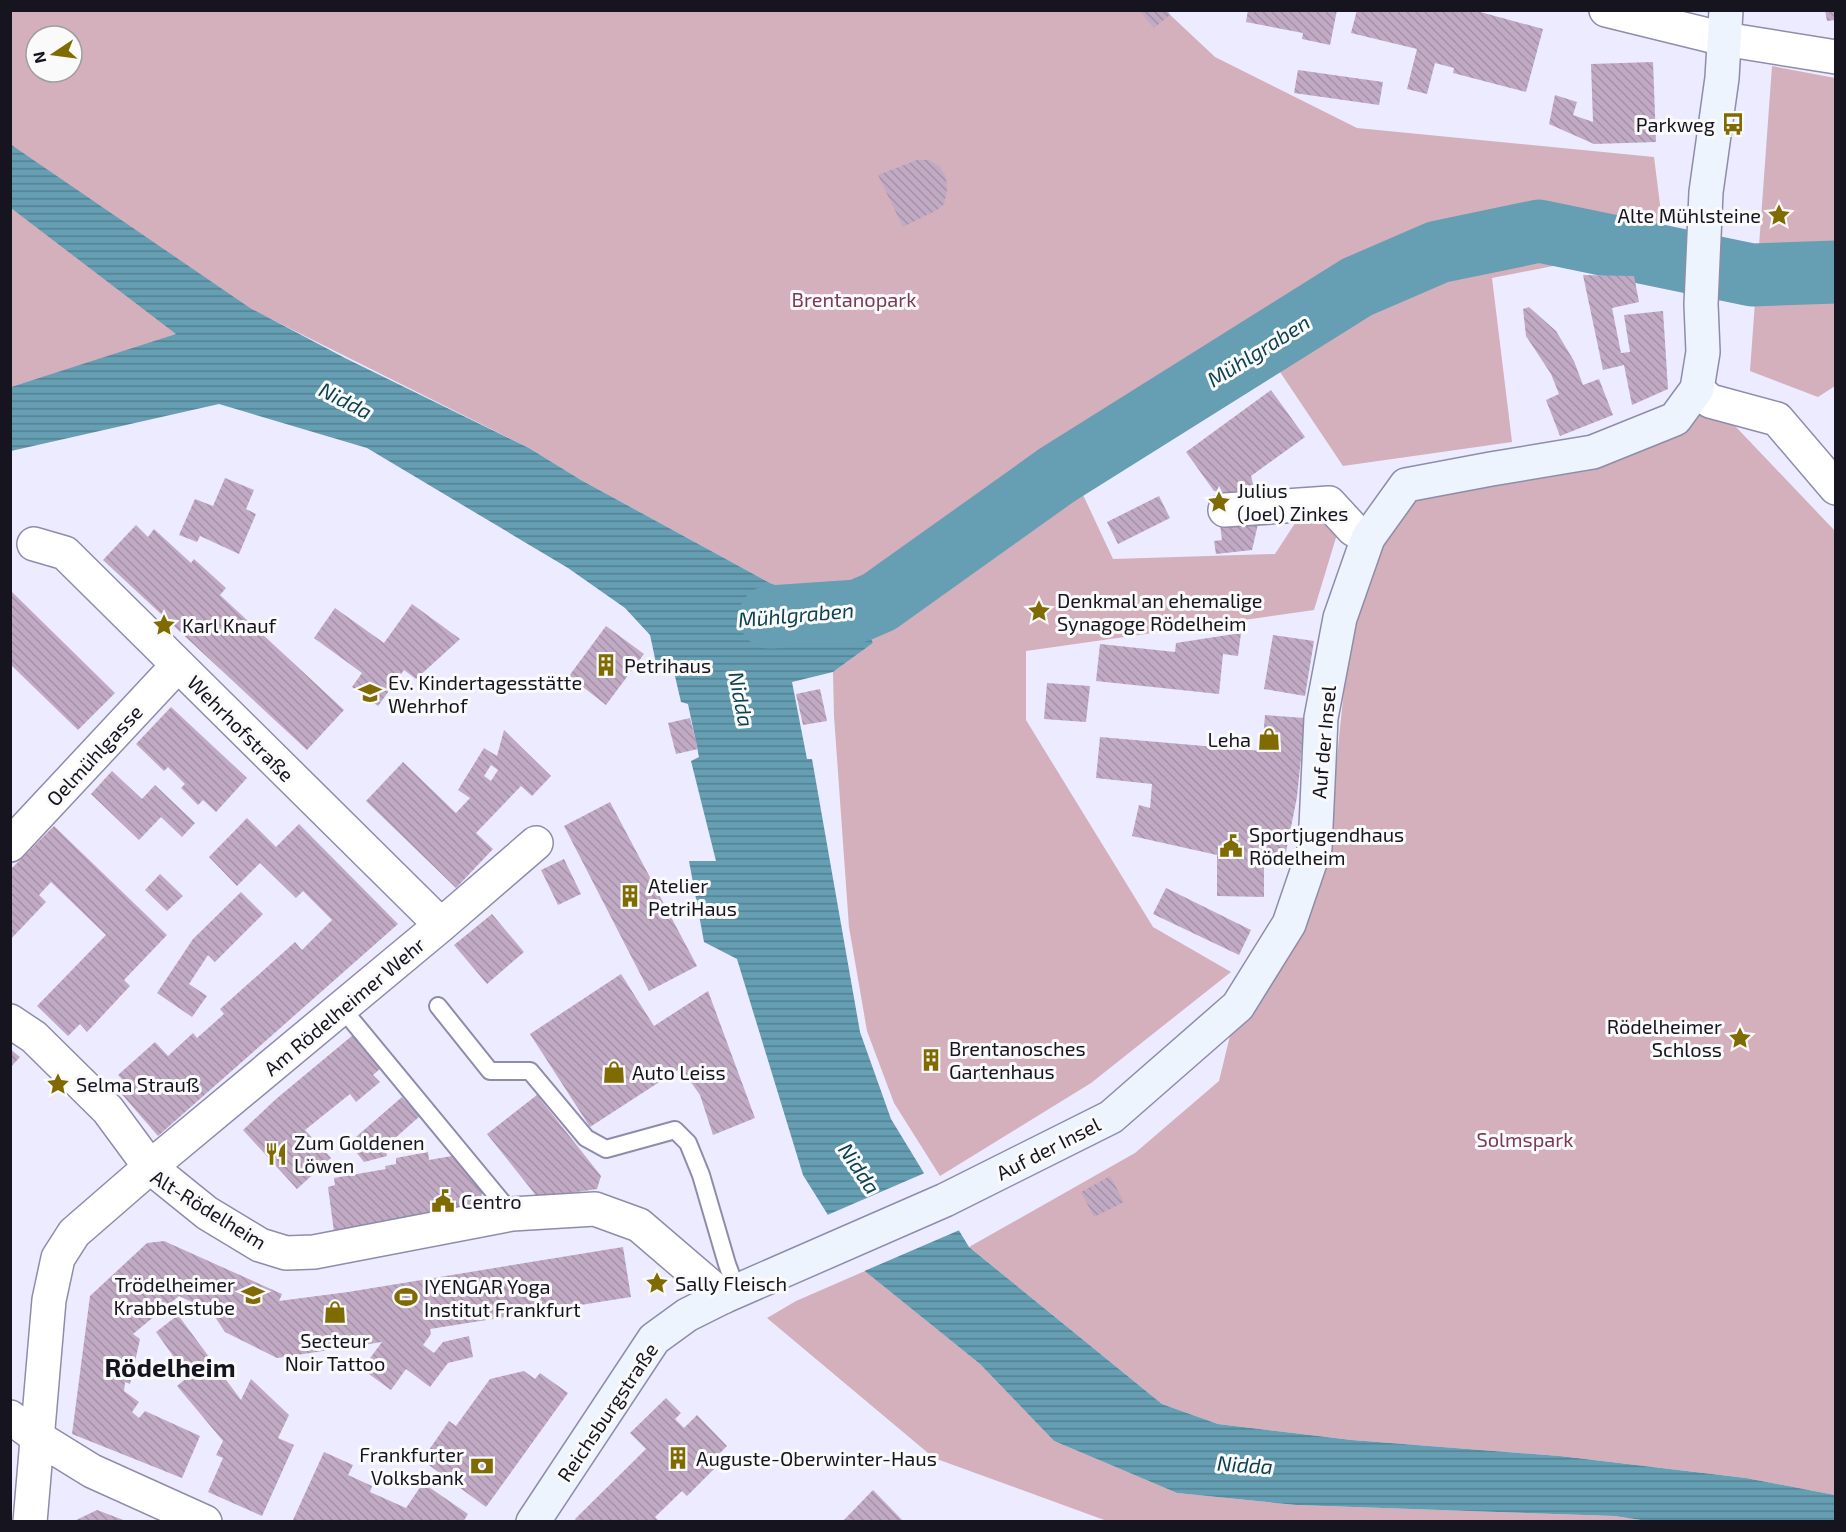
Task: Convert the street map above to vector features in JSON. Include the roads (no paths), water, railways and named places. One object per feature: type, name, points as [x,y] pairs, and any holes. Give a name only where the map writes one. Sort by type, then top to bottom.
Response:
[{"type":"main road","name":"Auf der Insel","points":[[730,1294],[945,1200],[1111,1117],[1238,1006],[1289,924],[1315,848],[1321,718],[1340,618],[1368,538],[1406,485],[1593,452],[1675,419],[1697,389],[1703,352],[1701,304],[1706,192],[1722,78],[1725,25]]},
{"type":"main road","name":"Reichsburgstraße","points":[[533,1521],[654,1339],[687,1315],[730,1294]]},
{"type":"street","points":[[1606,10],[1725,25],[1836,57]]},
{"type":"street","points":[[1697,389],[1710,400],[1777,419],[1836,488]]},
{"type":"street","points":[[1225,510],[1329,503],[1353,529],[1368,538]]},
{"type":"street","name":"Wehrhofstraße","points":[[34,544],[65,553],[441,925]]},
{"type":"street","name":"Oelmühlgasse","points":[[10,845],[178,665]]},
{"type":"street","name":"Am Rödelheimer Wehr","points":[[150,1167],[536,843]]},
{"type":"street","points":[[10,1021],[34,1037],[108,1110],[150,1167]]},
{"type":"street","name":"Alt-Rödelheim","points":[[30,1521],[49,1300],[58,1258],[74,1233],[150,1167],[207,1213],[260,1245],[286,1252],[314,1252],[512,1214],[595,1209],[639,1225],[730,1294]]},
{"type":"street","points":[[10,1417],[37,1437],[92,1471],[205,1521]]},
{"type":"lane","points":[[341,1006],[512,1214]]},
{"type":"lane","points":[[438,1006],[490,1071],[530,1071],[586,1138],[606,1149],[675,1130],[688,1143],[701,1175],[726,1264],[730,1294]]},
{"type":"water","name":"Nidda","points":[[10,144],[250,308],[345,358],[529,448],[581,480],[770,583],[809,597],[845,593],[858,611],[873,643],[833,672],[792,682],[807,759],[812,759],[860,1032],[891,1119],[969,1247],[1162,1404],[1218,1424],[1352,1440],[1560,1456],[1746,1478],[1835,1495],[1835,1521],[1648,1521],[1614,1516],[1296,1505],[1177,1493],[1054,1441],[980,1364],[861,1268],[803,1175],[737,959],[704,942],[689,861],[716,861],[691,761],[699,757],[688,704],[681,702],[671,659],[656,663],[650,635],[625,608],[568,568],[367,448],[219,404],[11,451],[11,387],[176,334],[11,208]]},
{"type":"waterway","name":"Mühlgraben","points":[[770,617],[858,611],[879,602],[1057,475],[1357,287],[1438,252],[1539,231],[1752,275],[1836,272]]},
{"type":"place","name":"Parkweg","points":[[1733,124]]},
{"type":"place","name":"Alte Mühlsteine","points":[[1779,215]]},
{"type":"place","name":"Julius (Joel) Zinkes","points":[[1219,502]]},
{"type":"place","name":"Denkmal an ehemalige Synagoge Rödelheim","points":[[1039,611]]},
{"type":"place","name":"Karl Knauf","points":[[164,625]]},
{"type":"place","name":"Petrihaus","points":[[606,665]]},
{"type":"place","name":"Ev. Kindertagesstätte Wehrhof","points":[[370,693]]},
{"type":"place","name":"Leha","points":[[1269,739]]},
{"type":"place","name":"Sportjugendhaus Rödelheim","points":[[1231,846]]},
{"type":"place","name":"Atelier PetriHaus","points":[[630,896]]},
{"type":"place","name":"Rödelheimer Schloss","points":[[1740,1038]]},
{"type":"place","name":"Brentanosches Gartenhaus","points":[[931,1060]]},
{"type":"place","name":"Auto Leiss","points":[[614,1072]]},
{"type":"place","name":"Selma Strauß","points":[[58,1084]]},
{"type":"place","name":"Zum Goldenen Löwen","points":[[276,1154]]},
{"type":"place","name":"Centro","points":[[443,1201]]},
{"type":"place","name":"Sally Fleisch","points":[[657,1283]]},
{"type":"place","name":"Trödelheimer Krabbelstube","points":[[253,1295]]},
{"type":"place","name":"IYENGAR Yoga Institut Frankfurt","points":[[406,1297]]},
{"type":"place","name":"Secteur Noir Tattoo","points":[[335,1312]]},
{"type":"place","name":"Auguste-Oberwinter-Haus","points":[[678,1458]]},
{"type":"place","name":"Frankfurter Volksbank","points":[[482,1466]]},
{"type":"district","name":"Rödelheim","points":[[170,1366]]},
{"type":"park label","name":"Brentanopark","points":[[854,299]]},
{"type":"park label","name":"Solmspark","points":[[1525,1139]]}]
